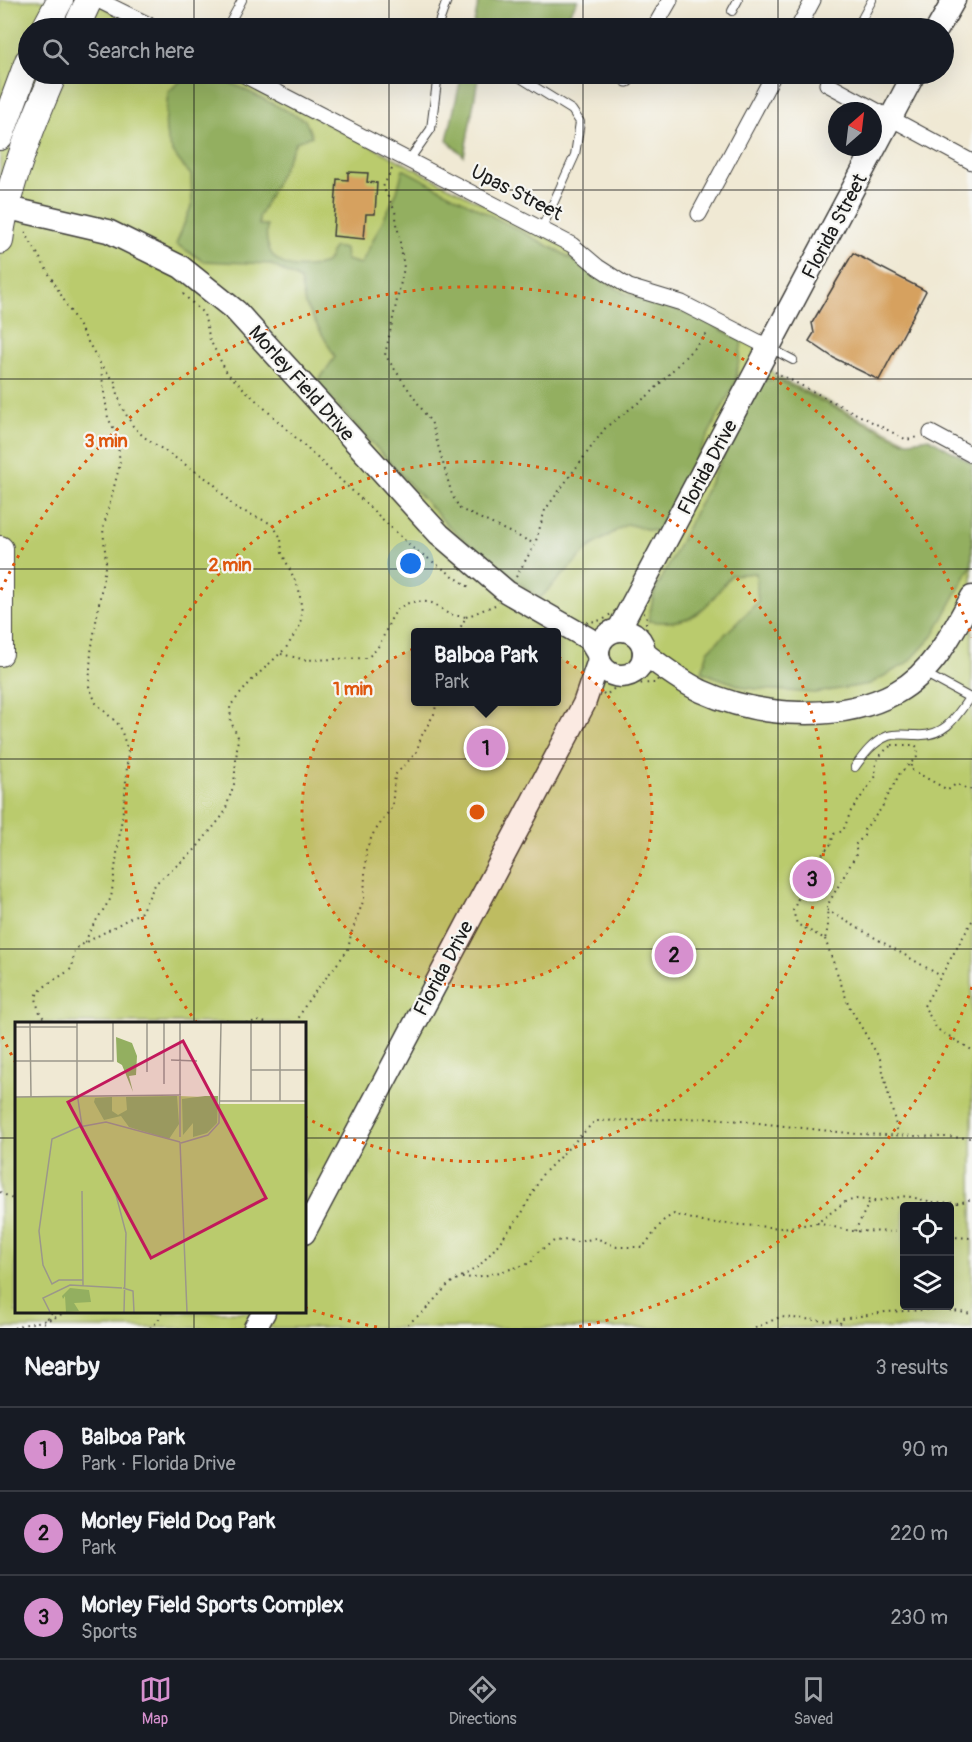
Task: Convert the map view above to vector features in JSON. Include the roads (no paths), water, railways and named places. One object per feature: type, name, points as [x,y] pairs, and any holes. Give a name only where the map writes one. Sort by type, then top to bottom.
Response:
[{"type":"main road","points":[[50,18],[60,0]]},
{"type":"main road","points":[[81,18],[89,0]]},
{"type":"main road","points":[[0,137],[20,84]]},
{"type":"main road","points":[[0,241],[3,207],[50,84]]},
{"type":"main road","points":[[0,549],[0,653]]},
{"type":"street","points":[[98,0],[135,18]]},
{"type":"street","points":[[660,18],[670,0]]},
{"type":"street","points":[[803,18],[813,0]]},
{"type":"street","points":[[944,18],[954,0]]},
{"type":"street","name":"Upas Street","points":[[262,84],[542,228],[572,245],[629,287],[682,303],[712,316],[766,356]]},
{"type":"street","points":[[699,214],[769,84]]},
{"type":"street","points":[[837,84],[891,118],[972,162]]},
{"type":"street","name":"Florida Street","points":[[766,356],[909,84]]},
{"type":"street","name":"Morley Field Drive","points":[[3,207],[108,231],[181,267],[236,311],[439,534],[507,592],[589,639],[598,657]]},
{"type":"street","name":"Florida Drive","points":[[614,631],[643,585],[766,356]]},
{"type":"street","points":[[931,433],[972,455]]},
{"type":"street","name":"Florida Drive","points":[[642,646],[636,624],[643,585]]},
{"type":"street","points":[[682,680],[626,674],[603,668],[598,657],[598,649],[614,631],[634,634],[642,646],[682,680],[703,692],[757,708],[810,713],[864,705],[897,692],[941,651],[972,597]]},
{"type":"street","name":"Morley Field Drive","points":[[565,625],[614,631]]},
{"type":"street","points":[[626,674],[639,668],[642,646]]},
{"type":"street","name":"Florida Drive","points":[[306,1229],[584,704],[598,657]]},
{"type":"street","name":"Florida Drive","points":[[584,704],[626,674]]},
{"type":"street","points":[[255,1328],[263,1313]]},
{"type":"lane","points":[[232,18],[242,0]]},
{"type":"lane","points":[[441,18],[447,0]]},
{"type":"lane","points":[[732,11],[738,0]]},
{"type":"lane","points":[[862,18],[872,0]]},
{"type":"lane","points":[[404,157],[431,129],[437,84]]},
{"type":"lane","points":[[530,84],[572,110],[580,122],[575,155],[542,228]]},
{"type":"lane","points":[[766,356],[793,360]]},
{"type":"lane","points":[[855,767],[872,746],[891,735],[928,736],[939,732],[957,717],[970,698],[922,671]]},
{"type":"place","name":"Balboa Park","points":[[486,748]]},
{"type":"place","name":"Morley Field Sports Complex","points":[[812,879]]},
{"type":"place","name":"Morley Field Dog Park","points":[[674,955]]}]
